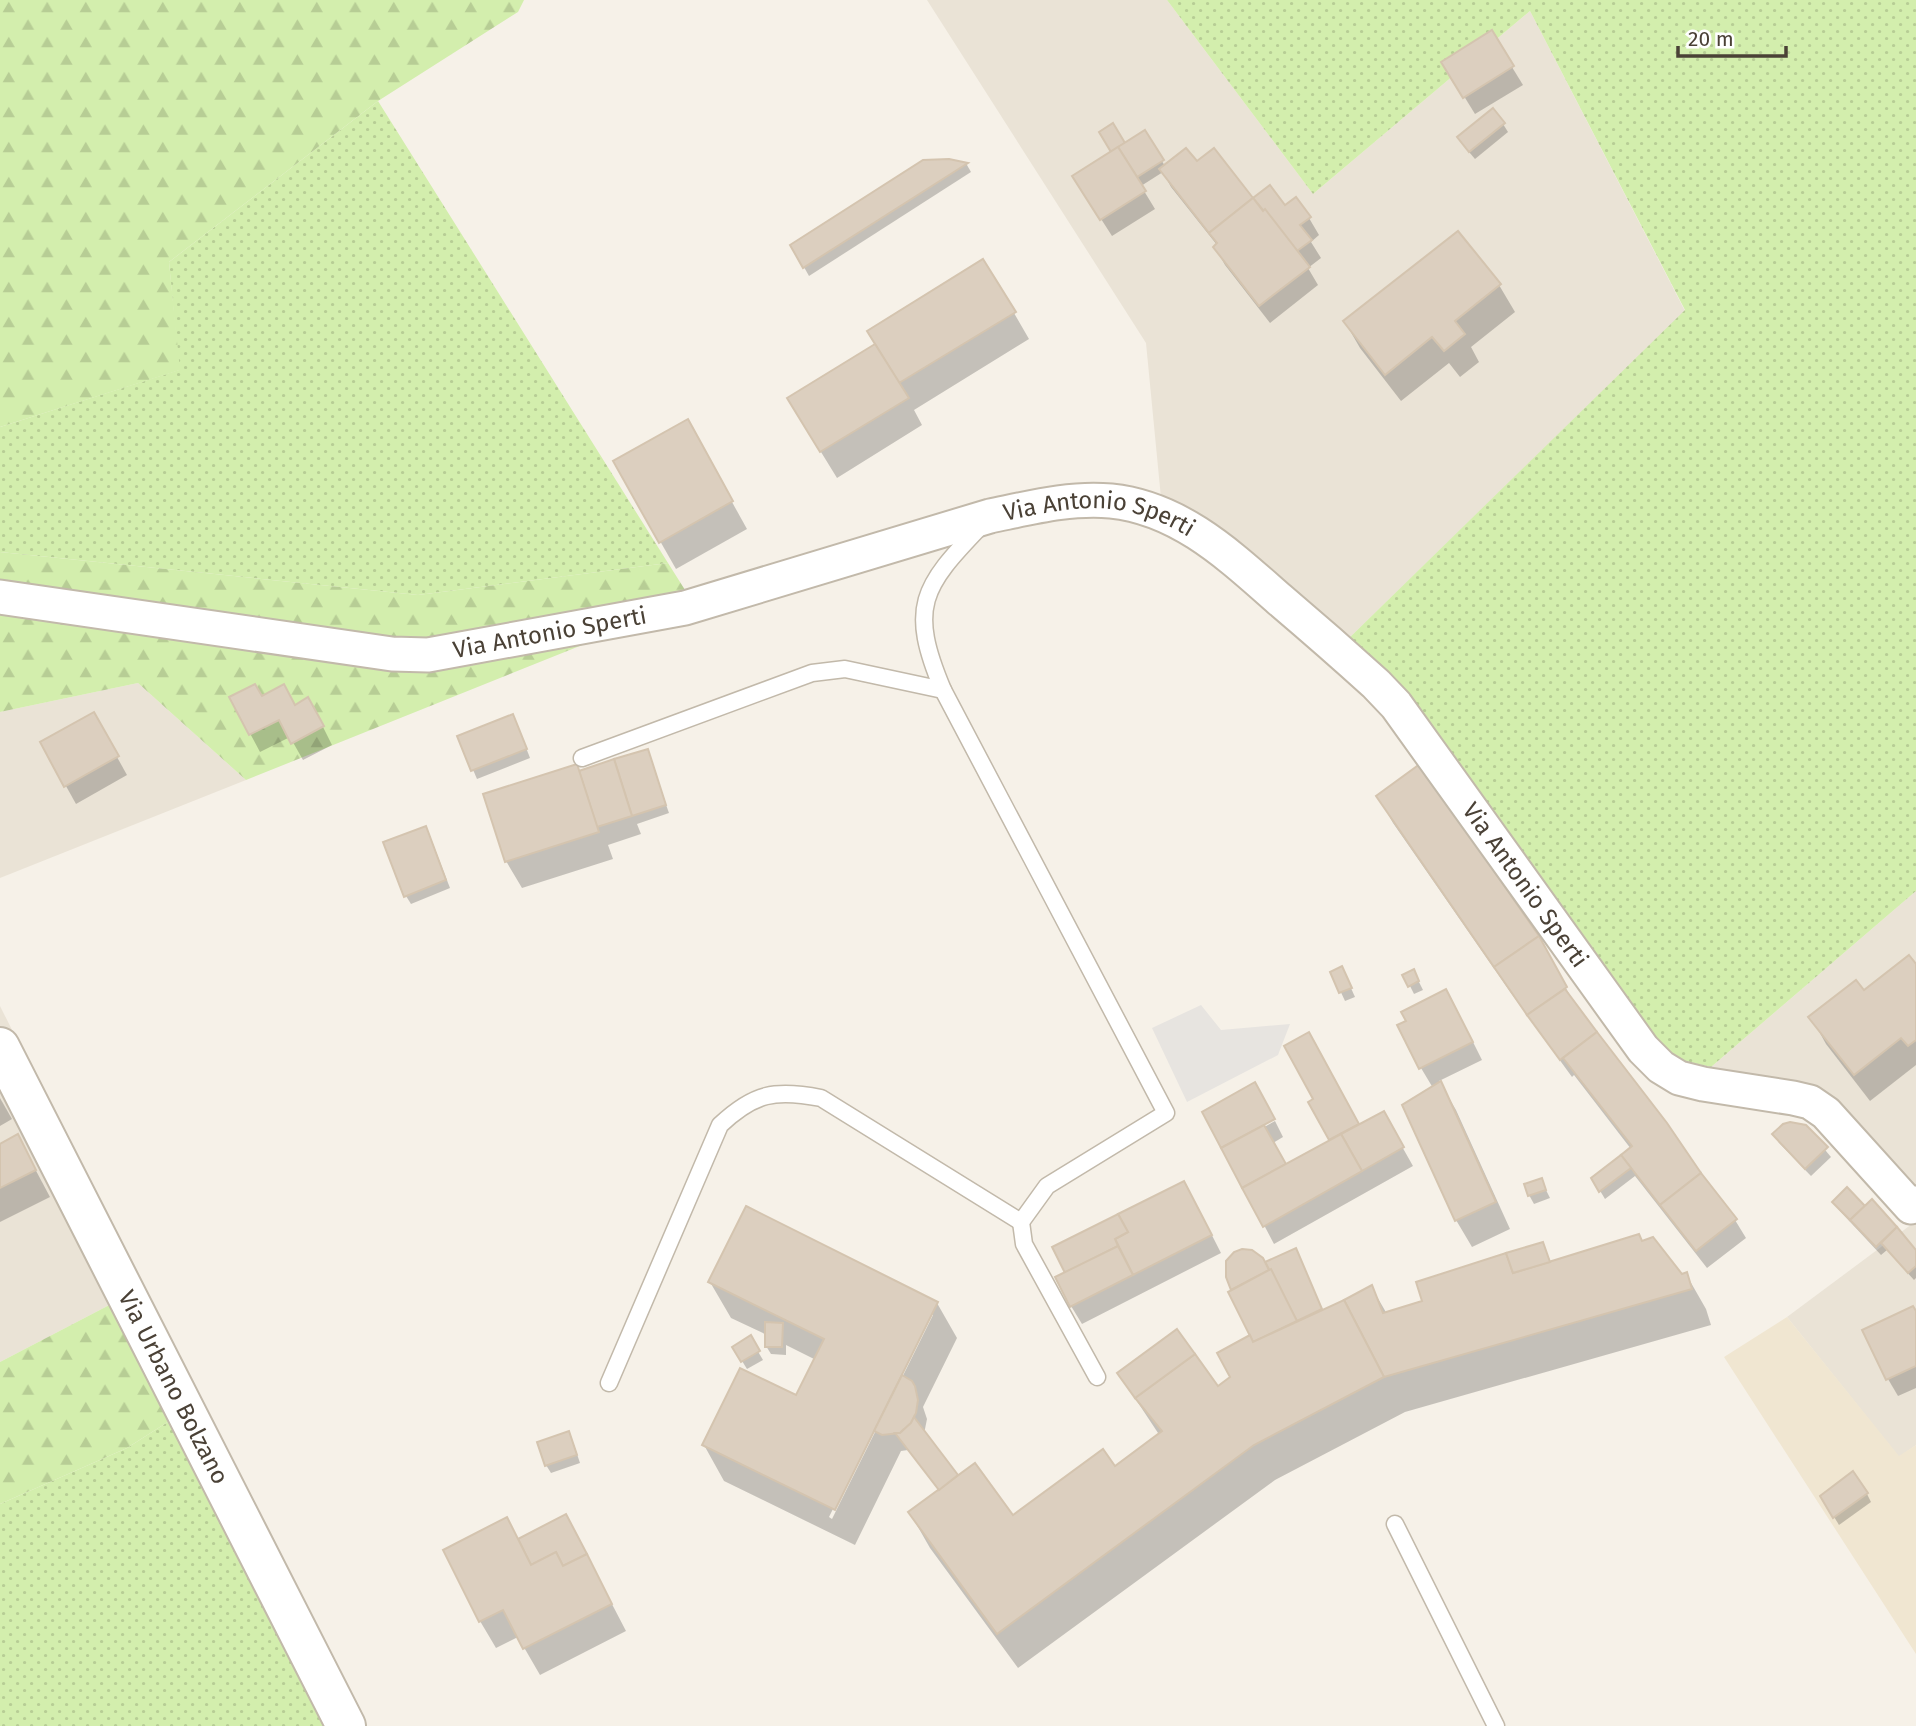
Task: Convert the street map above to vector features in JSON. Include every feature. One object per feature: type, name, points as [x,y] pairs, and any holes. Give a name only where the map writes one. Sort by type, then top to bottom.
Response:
[{"type":"street","name":"Via Antonio Sperti","points":[[0,597],[392,654],[428,655],[685,608],[990,516],[1077,501],[1110,501],[1142,506],[1168,516],[1225,552],[1376,684],[1396,705],[1643,1049],[1661,1067],[1679,1078],[1703,1084],[1810,1102],[1826,1113],[1914,1208]]},
{"type":"street","name":"Via Urbano Bolzano","points":[[0,1047],[346,1726]]},
{"type":"lane","points":[[990,516],[944,564],[934,581],[923,619],[925,642],[943,690],[1166,1113],[1047,1186],[1021,1222],[1024,1244],[1097,1377]]},
{"type":"lane","points":[[582,758],[812,673],[845,668],[943,690]]},
{"type":"lane","points":[[609,1383],[720,1125],[740,1107],[768,1094],[795,1093],[821,1098],[1021,1222]]},
{"type":"lane","points":[[1395,1524],[1496,1726]]},
{"type":"shaded area","points":[[927,0],[1167,0],[1313,194],[1530,11],[1685,311],[1343,644],[1161,498],[1146,343]]},
{"type":"shaded area","points":[[138,683],[246,780],[0,878],[0,712]]},
{"type":"shaded area","points":[[1916,891],[1916,1203],[1827,1094],[1711,1067]]},
{"type":"shaded area","points":[[1201,1005],[1221,1030],[1290,1024],[1278,1055],[1187,1102],[1152,1028]]},
{"type":"shaded area","points":[[0,1006],[142,1288],[0,1362]]},
{"type":"shaded area","points":[[1916,1221],[1916,1445],[1899,1457],[1787,1317]]},
{"type":"shaded area","points":[[1787,1317],[1899,1456],[1916,1445],[1916,1654],[1724,1357]]},
{"type":"green space","points":[[0,0],[524,0],[518,12],[378,101],[169,262],[180,370],[0,427]]},
{"type":"green space","points":[[1167,0],[1916,0],[1916,891],[1711,1067],[1667,1057],[1343,644],[1685,310],[1530,11],[1313,194]]},
{"type":"green space","points":[[378,101],[668,563],[418,595],[0,552],[0,427],[179,370],[169,262]]},
{"type":"green space","points":[[0,552],[418,595],[668,563],[692,601],[246,780],[138,683],[0,712]]},
{"type":"green space","points":[[142,1288],[199,1402],[127,1448],[0,1504],[0,1362]]},
{"type":"green space","points":[[199,1402],[361,1726],[0,1726],[0,1504],[127,1448]]},
{"type":"building","points":[[1492,30],[1514,66],[1463,98],[1441,62]]},
{"type":"building","points":[[1493,108],[1505,123],[1469,152],[1457,137]]},
{"type":"building","points":[[1113,123],[1125,143],[1111,152],[1099,132]]},
{"type":"building","points":[[1145,130],[1164,160],[1137,177],[1118,147]]},
{"type":"building","points":[[1118,147],[1146,191],[1100,220],[1072,176]]},
{"type":"building","points":[[1186,148],[1197,161],[1214,148],[1253,198],[1209,233],[1159,169]]},
{"type":"building","points":[[949,159],[968,163],[803,268],[790,245],[923,160]]},
{"type":"building","points":[[1270,185],[1285,205],[1296,197],[1311,217],[1300,225],[1312,240],[1297,251],[1253,198]]},
{"type":"building","points":[[1253,198],[1263,211],[1265,209],[1310,267],[1259,306],[1213,247],[1217,243],[1209,233]]},
{"type":"building","points":[[1458,231],[1501,284],[1455,321],[1465,334],[1444,351],[1432,337],[1385,375],[1343,321]]},
{"type":"building","points":[[983,259],[1016,312],[899,383],[867,331]]},
{"type":"building","points":[[875,344],[909,398],[820,452],[787,398]]},
{"type":"building","points":[[688,419],[733,501],[659,543],[613,461]]},
{"type":"building","points":[[255,684],[262,696],[284,684],[295,705],[308,697],[324,726],[291,744],[279,720],[249,735],[229,697]]},
{"type":"building","points":[[94,712],[119,756],[64,787],[40,742]]},
{"type":"building","points":[[513,714],[527,749],[471,771],[457,736]]},
{"type":"building","points":[[648,749],[666,805],[632,816],[614,759]]},
{"type":"building","points":[[614,759],[632,816],[597,827],[579,771]]},
{"type":"building","points":[[577,764],[599,832],[505,862],[483,794]]},
{"type":"building","points":[[1420,764],[1539,936],[1494,967],[1376,796]]},
{"type":"building","points":[[426,826],[446,880],[404,897],[383,842]]},
{"type":"building","points":[[1539,936],[1567,987],[1527,1015],[1494,967]]},
{"type":"building","points":[[1909,955],[1916,964],[1916,1040],[1908,1046],[1901,1038],[1854,1075],[1808,1017],[1856,980],[1864,990]]},
{"type":"building","points":[[1342,966],[1352,988],[1339,993],[1330,972]]},
{"type":"building","points":[[1414,969],[1419,981],[1408,987],[1402,975]]},
{"type":"building","points":[[1446,989],[1473,1042],[1419,1069],[1397,1025],[1406,1021],[1401,1012]]},
{"type":"building","points":[[1565,989],[1597,1032],[1560,1060],[1527,1015]]},
{"type":"building","points":[[1309,1032],[1359,1124],[1329,1140],[1308,1102],[1313,1099],[1284,1046]]},
{"type":"building","points":[[1597,1032],[1667,1123],[1701,1173],[1660,1205],[1621,1155],[1632,1146],[1563,1058]]},
{"type":"building","points":[[1441,1081],[1496,1202],[1455,1221],[1402,1105]]},
{"type":"building","points":[[1255,1082],[1275,1119],[1221,1148],[1202,1112]]},
{"type":"building","points":[[1384,1111],[1404,1147],[1362,1171],[1341,1134]]},
{"type":"building","points":[[1790,1122],[1806,1125],[1828,1147],[1805,1169],[1772,1134],[1783,1124]]},
{"type":"building","points":[[1264,1125],[1286,1164],[1242,1188],[1221,1148]]},
{"type":"building","points":[[18,1134],[36,1170],[0,1188],[0,1144]]},
{"type":"building","points":[[1341,1134],[1362,1171],[1263,1227],[1242,1188]]},
{"type":"building","points":[[1621,1155],[1631,1168],[1599,1192],[1591,1178]]},
{"type":"building","points":[[1701,1173],[1737,1219],[1696,1251],[1660,1205]]},
{"type":"building","points":[[1542,1178],[1546,1190],[1528,1196],[1524,1184]]},
{"type":"building","points":[[1184,1181],[1212,1235],[1133,1275],[1115,1239],[1128,1232],[1118,1214]]},
{"type":"building","points":[[1847,1187],[1865,1206],[1850,1220],[1832,1202]]},
{"type":"building","points":[[1872,1199],[1897,1227],[1876,1247],[1850,1220]]},
{"type":"building","points":[[746,1206],[938,1302],[835,1510],[702,1445],[740,1368],[796,1395],[824,1339],[708,1282]]},
{"type":"building","points":[[1118,1214],[1128,1232],[1115,1239],[1118,1246],[1065,1273],[1052,1247]]},
{"type":"building","points":[[1897,1227],[1916,1250],[1916,1266],[1908,1273],[1881,1243]]},
{"type":"building","points":[[1639,1234],[1642,1241],[1653,1237],[1682,1274],[1687,1272],[1692,1289],[1384,1377],[1344,1300],[1372,1285],[1383,1313],[1422,1301],[1416,1282],[1506,1253],[1513,1273]]},
{"type":"building","points":[[1543,1242],[1550,1262],[1513,1273],[1506,1253]]},
{"type":"building","points":[[1118,1246],[1133,1275],[1070,1307],[1055,1277]]},
{"type":"building","points":[[1296,1248],[1322,1309],[1297,1321],[1265,1262]]},
{"type":"building","points":[[1252,1250],[1263,1258],[1269,1270],[1231,1290],[1226,1277],[1226,1261],[1234,1252]]},
{"type":"building","points":[[1271,1269],[1297,1321],[1253,1342],[1228,1292]]},
{"type":"building","points":[[1344,1300],[1384,1377],[1254,1445],[997,1634],[908,1512],[975,1463],[1013,1515],[1103,1449],[1115,1466],[1162,1431],[1135,1398],[1195,1354],[1218,1386],[1230,1377],[1217,1353],[1250,1335],[1253,1342]]},
{"type":"building","points":[[1913,1306],[1916,1311],[1916,1366],[1886,1380],[1862,1330]]},
{"type":"building","points":[[765,1322],[783,1323],[782,1347],[765,1347]]},
{"type":"building","points":[[1177,1329],[1195,1354],[1135,1398],[1117,1373]]},
{"type":"building","points":[[751,1335],[760,1351],[741,1362],[732,1347]]},
{"type":"building","points":[[902,1375],[915,1386],[918,1400],[916,1413],[911,1423],[900,1433],[882,1435],[874,1431]]},
{"type":"building","points":[[914,1417],[958,1475],[939,1490],[895,1433],[900,1433]]},
{"type":"building","points":[[569,1431],[577,1455],[545,1466],[537,1442]]},
{"type":"building","points":[[1853,1471],[1868,1493],[1833,1518],[1820,1496]]},
{"type":"building","points":[[566,1514],[587,1554],[563,1566],[556,1552],[531,1565],[518,1539]]},
{"type":"building","points":[[507,1517],[531,1565],[556,1552],[563,1566],[587,1554],[612,1604],[523,1649],[503,1610],[479,1622],[443,1550]]}]
